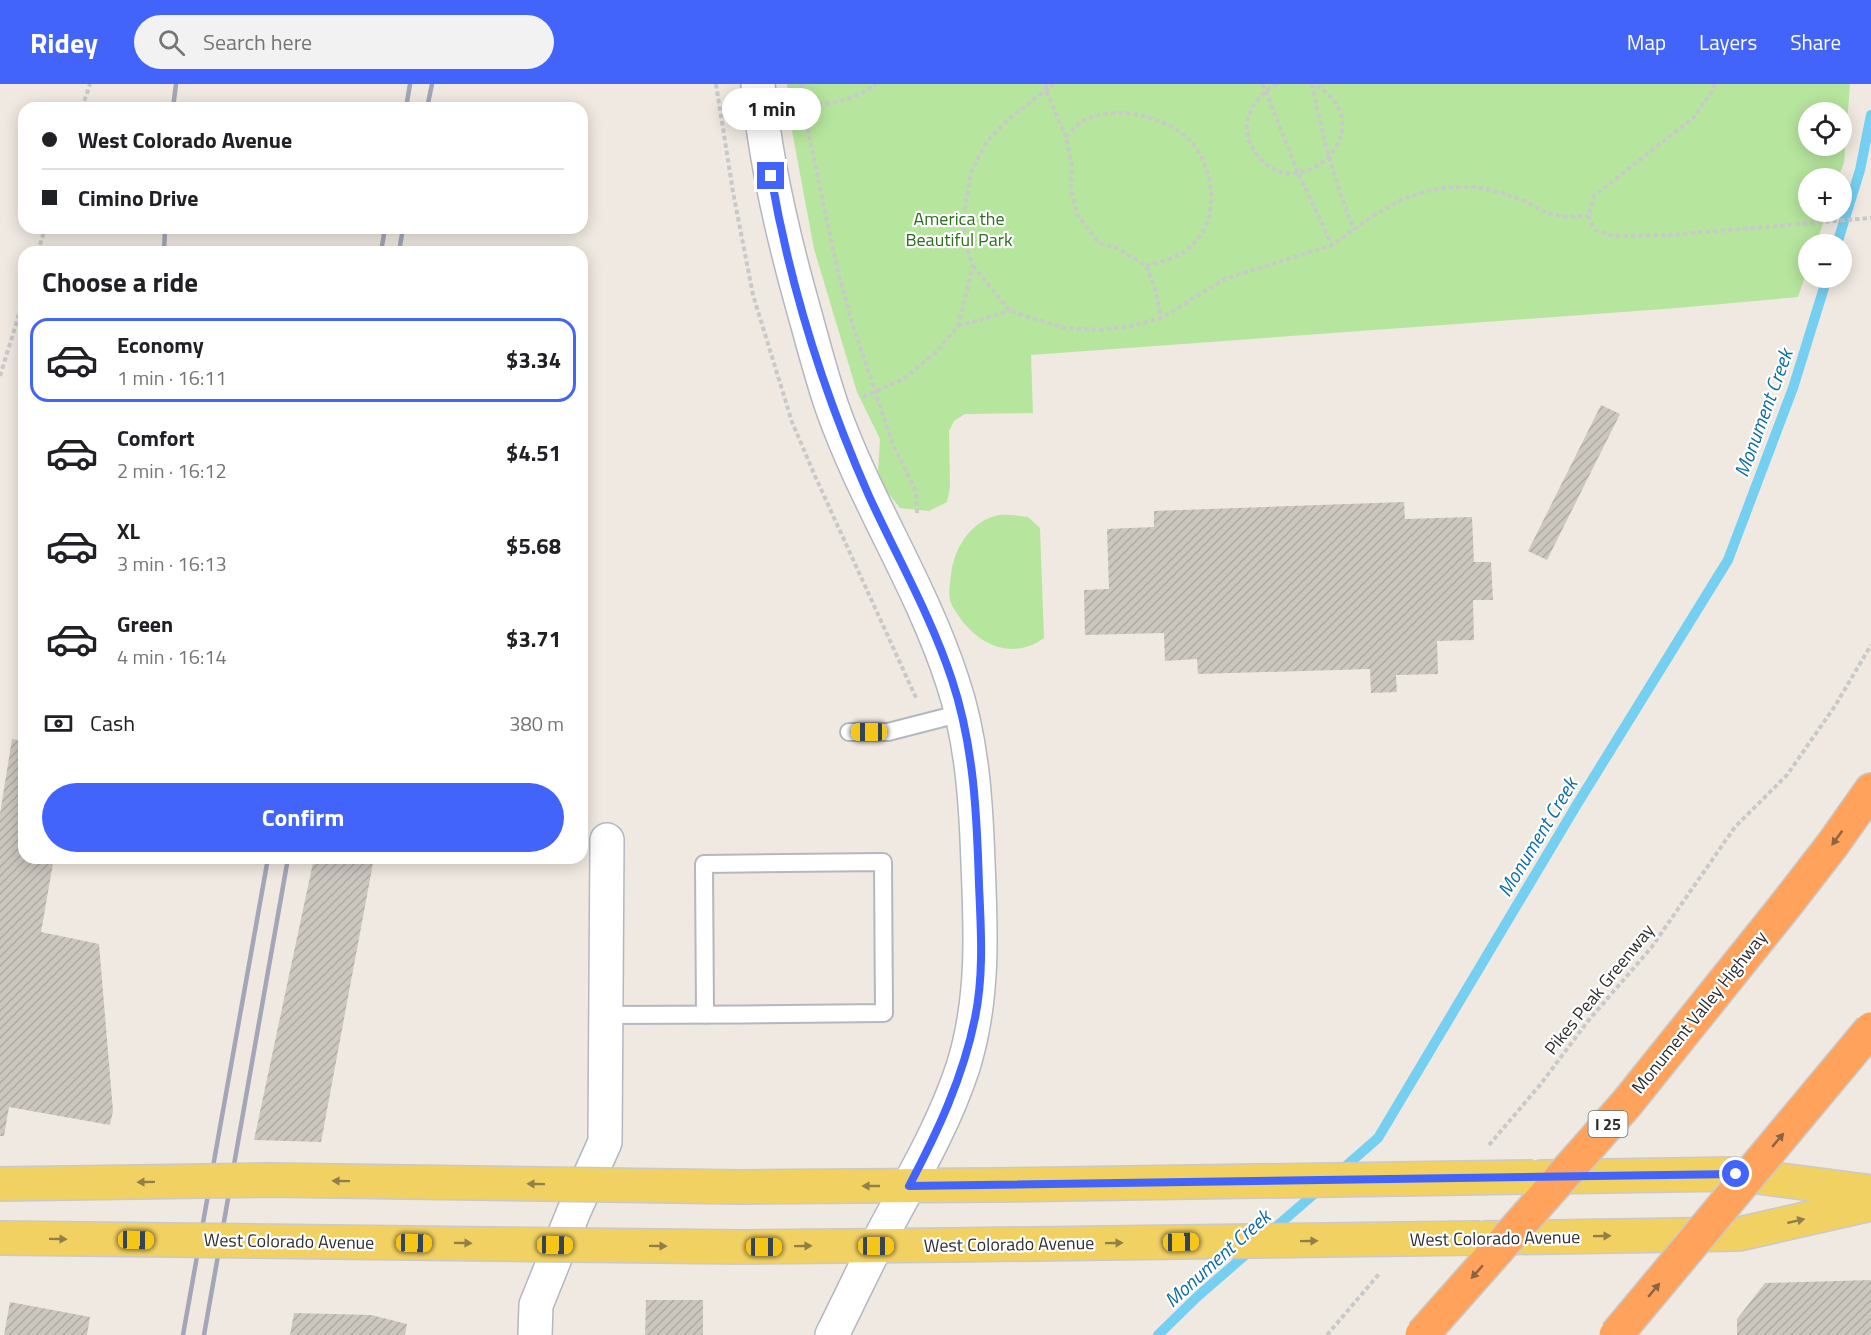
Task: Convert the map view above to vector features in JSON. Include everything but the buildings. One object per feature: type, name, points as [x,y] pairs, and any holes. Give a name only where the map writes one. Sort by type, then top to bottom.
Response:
[{"type":"highway","name":"Monument Valley Highway","points":[[1422,1335],[1627,1103],[1785,906],[1871,790]]},
{"type":"highway","points":[[1616,1335],[1871,1029]]},
{"type":"main road","points":[[0,1184],[269,1180],[741,1187],[1736,1174],[1871,1191]]},
{"type":"main road","name":"West Colorado Avenue","points":[[0,1238],[744,1247],[1739,1234],[1871,1204]]},
{"type":"street","points":[[758,84],[775,198],[794,275],[833,409],[870,497],[921,603],[952,679],[968,745],[977,830],[982,944],[975,1017],[963,1067],[934,1139],[876,1246],[832,1335]]},
{"type":"street","points":[[535,1335],[536,1305],[605,1142],[607,840]]},
{"type":"lane","points":[[849,732],[888,732],[962,713]]},
{"type":"lane","points":[[606,1015],[705,1015],[884,1013],[883,862],[704,864],[705,1015]]},
{"type":"path","points":[[84,102],[90,84]]},
{"type":"path","points":[[716,84],[733,192],[753,296],[792,422],[927,722]]},
{"type":"path","points":[[801,84],[803,107],[837,268],[874,393],[893,444],[916,492],[917,523]]},
{"type":"path","points":[[803,107],[836,103],[859,96],[876,84]]},
{"type":"path","points":[[1046,84],[1046,90],[1066,137],[1072,166],[1071,190],[1078,216],[1099,243],[1117,248],[1146,266],[1155,289],[1161,318]]},
{"type":"path","points":[[1010,311],[973,266],[966,245],[963,221],[971,172],[987,141],[1010,118],[1054,84]]},
{"type":"path","points":[[1263,84],[1298,173],[1332,245]]},
{"type":"path","points":[[1277,84],[1265,90],[1250,111],[1247,128],[1250,147],[1263,163],[1279,172],[1298,173],[1315,168],[1329,158],[1339,145],[1343,130],[1342,113],[1336,101],[1323,89],[1313,84]]},
{"type":"path","points":[[1313,84],[1329,158],[1354,230]]},
{"type":"path","points":[[1715,84],[1712,92],[1693,118],[1594,196],[1588,216],[1595,230],[1613,236],[1669,235],[1871,218]]},
{"type":"path","points":[[1066,137],[1082,121],[1105,113],[1146,115],[1180,132],[1201,157],[1212,193],[1210,214],[1201,235],[1188,250],[1146,266]]},
{"type":"path","points":[[958,326],[1010,311],[1065,328],[1100,330],[1131,326],[1161,318],[1225,279],[1332,245],[1401,200],[1426,191],[1449,187],[1477,188],[1502,193],[1527,202],[1546,213],[1567,217],[1588,216]]},
{"type":"path","points":[[853,401],[905,378],[936,352],[958,326],[973,266]]},
{"type":"path","points":[[0,376],[18,318]]},
{"type":"path","name":"Pikes Peak Greenway","points":[[1487,1147],[1651,948],[1735,827],[1787,775],[1835,706],[1871,645]]},
{"type":"path","points":[[1327,1335],[1380,1272]]},
{"type":"green space","name":"America the Beautiful Park","points":[[787,84],[1850,84],[1849,102],[1798,102],[1798,156],[1845,156],[1842,168],[1798,168],[1798,222],[1824,222],[1819,234],[1798,234],[1798,288],[1801,288],[1798,297],[1677,308],[1031,355],[1033,413],[965,414],[954,421],[949,431],[950,487],[947,502],[929,511],[900,508],[884,488],[878,474],[880,439],[857,392],[814,249],[791,125]]},
{"type":"green space","points":[[995,516],[1028,517],[1040,528],[1044,638],[1032,645],[1008,649],[986,642],[966,626],[952,604],[950,589],[955,556],[964,539],[985,520]]},
{"type":"waterway","name":"Monument Creek","points":[[1840,234],[1860,170],[1871,115]]},
{"type":"waterway","name":"Monument Creek","points":[[1339,1172],[1378,1138],[1576,806],[1728,560],[1793,388],[1824,288]]},
{"type":"waterway","name":"Monument Creek","points":[[1269,1233],[1321,1188]]},
{"type":"waterway","name":"Monument Creek","points":[[1158,1335],[1198,1296],[1251,1250]]},
{"type":"railway","points":[[174,102],[176,84]]},
{"type":"railway","points":[[407,102],[410,84]]},
{"type":"railway","points":[[428,102],[432,84]]},
{"type":"railway","points":[[164,246],[165,234]]},
{"type":"railway","points":[[382,246],[384,234]]},
{"type":"railway","points":[[400,246],[402,234]]},
{"type":"railway","points":[[183,1335],[267,864]]},
{"type":"railway","points":[[204,1335],[287,864]]},
{"type":"route","points":[[771,176],[790,264],[833,409],[870,497],[921,603],[952,679],[968,745],[977,830],[982,944],[975,1017],[963,1067],[934,1139],[909,1186],[1736,1174]]}]
